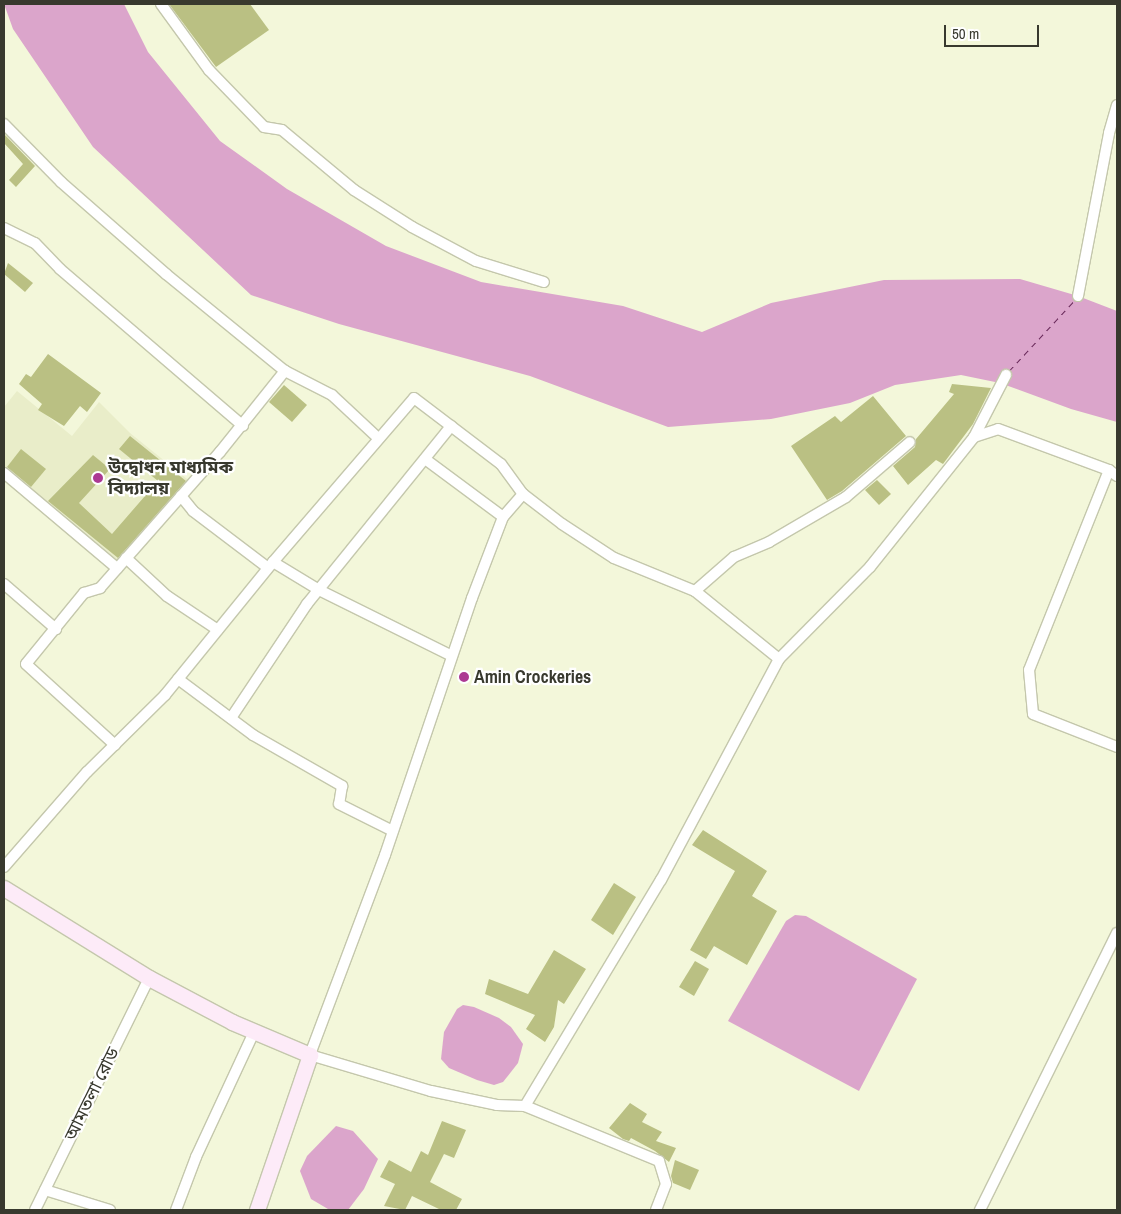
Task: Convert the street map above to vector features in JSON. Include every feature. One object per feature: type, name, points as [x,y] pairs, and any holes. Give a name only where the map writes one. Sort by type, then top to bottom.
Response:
[{"type":"main road","points":[[4,888],[149,978],[254,1032],[310,1055],[257,1210]]},
{"type":"street","points":[[161,4],[209,70],[264,127],[282,130],[354,190],[412,227],[476,261],[544,282]]},
{"type":"street","points":[[1078,296],[1109,133],[1117,104]]},
{"type":"street","points":[[4,124],[61,182],[285,371],[332,395],[378,438]]},
{"type":"street","points":[[4,228],[35,243],[60,269],[243,426]]},
{"type":"street","points":[[115,745],[26,664],[84,593],[100,588],[243,426],[285,371]]},
{"type":"street","points":[[525,1106],[661,880],[779,659],[870,567],[974,437],[1006,374]]},
{"type":"street","points":[[4,867],[178,679],[271,565],[414,398],[501,464],[523,494],[614,558],[695,590],[779,659]]},
{"type":"street","points":[[231,718],[319,590],[451,426]]},
{"type":"street","points":[[974,437],[998,430],[1113,473],[1029,670],[1033,714],[1117,747]]},
{"type":"street","points":[[695,590],[734,558],[770,542],[846,498],[910,442]]},
{"type":"street","points":[[425,458],[503,517]]},
{"type":"street","points":[[4,474],[117,568]]},
{"type":"street","points":[[523,494],[503,517],[452,656],[393,831],[310,1055],[431,1091],[496,1105],[525,1106],[659,1161],[666,1184],[656,1210]]},
{"type":"street","points":[[181,496],[193,511],[271,565],[452,656]]},
{"type":"street","points":[[126,558],[167,596],[218,630]]},
{"type":"street","points":[[4,584],[56,629]]},
{"type":"street","points":[[178,679],[275,749],[342,786],[339,804],[393,831]]},
{"type":"street","points":[[980,1210],[1117,933]]},
{"type":"street","name":"আমতলা রোড","points":[[35,1210],[149,978]]},
{"type":"street","points":[[176,1210],[196,1157],[254,1032]]},
{"type":"street","points":[[45,1190],[110,1210]]},
{"type":"shaded area","points":[[4,4],[124,4],[148,52],[220,141],[287,189],[386,246],[481,282],[623,306],[702,332],[771,303],[884,280],[1020,279],[1078,296],[1117,311],[1117,422],[1071,409],[1000,383],[961,375],[895,385],[850,403],[771,419],[668,427],[530,376],[339,324],[251,295],[93,147],[13,29]]},
{"type":"shaded area","name":"উদ্বোধন মাধ্যমিক বিদ্যালয়","points":[[17,391],[72,436],[99,402],[130,433],[192,483],[117,568],[4,473],[4,407]]},
{"type":"shaded area","points":[[795,915],[806,916],[917,979],[859,1091],[728,1021],[786,921]]},
{"type":"shaded area","points":[[463,1005],[474,1007],[499,1018],[511,1027],[523,1044],[518,1063],[503,1082],[494,1085],[477,1080],[449,1068],[441,1059],[444,1032],[457,1009]]},
{"type":"shaded area","points":[[336,1126],[353,1131],[378,1159],[364,1189],[348,1210],[328,1209],[311,1199],[300,1171],[307,1156]]},
{"type":"building","points":[[169,4],[250,4],[269,30],[216,67]]},
{"type":"building","points":[[5,135],[35,166],[16,187],[9,180],[23,164],[4,143]]},
{"type":"building","points":[[8,263],[33,283],[25,292],[4,274]]},
{"type":"building","points":[[48,354],[101,393],[87,412],[80,406],[64,426],[38,410],[42,404],[19,384],[26,374],[31,377]]},
{"type":"building","points":[[952,384],[991,388],[973,424],[943,464],[936,460],[908,485],[893,466],[915,447],[916,439],[954,394],[949,392]]},
{"type":"building","points":[[284,385],[307,405],[292,422],[269,402]]},
{"type":"building","points":[[873,396],[906,436],[842,491],[827,500],[791,446],[835,416],[841,422]]},
{"type":"building","points":[[130,436],[186,481],[118,558],[48,501],[93,455],[110,469],[79,503],[112,534],[158,481],[119,449]]},
{"type":"building","points":[[21,449],[46,469],[31,487],[7,467]]},
{"type":"building","points":[[877,480],[891,494],[879,505],[865,490]]},
{"type":"building","points":[[703,830],[767,871],[752,896],[777,911],[747,965],[714,946],[706,959],[690,950],[735,871],[692,845]]},
{"type":"building","points":[[614,883],[636,897],[613,935],[591,920]]},
{"type":"building","points":[[554,950],[586,969],[564,1004],[558,1000],[554,1027],[545,1042],[526,1029],[535,1015],[485,994],[489,979],[528,994]]},
{"type":"building","points":[[695,961],[709,969],[694,996],[679,987]]},
{"type":"building","points":[[630,1103],[647,1114],[642,1122],[662,1132],[656,1141],[676,1148],[669,1162],[655,1151],[631,1138],[629,1141],[623,1139],[609,1128]]},
{"type":"building","points":[[442,1121],[466,1130],[454,1158],[444,1154],[430,1182],[462,1199],[456,1210],[441,1210],[412,1196],[405,1210],[384,1206],[395,1184],[380,1177],[389,1160],[411,1172],[421,1151],[428,1155]]},
{"type":"building","points":[[675,1160],[699,1170],[690,1190],[673,1183],[671,1176]]},
{"type":"ferry route","points":[[1009,371],[1076,299]]},
{"type":"place","name":"উদ্বোধন মাধ্যমিক বিদ্যালয়","points":[[98,478]]},
{"type":"place","name":"Amin Crockeries","points":[[464,677]]}]
